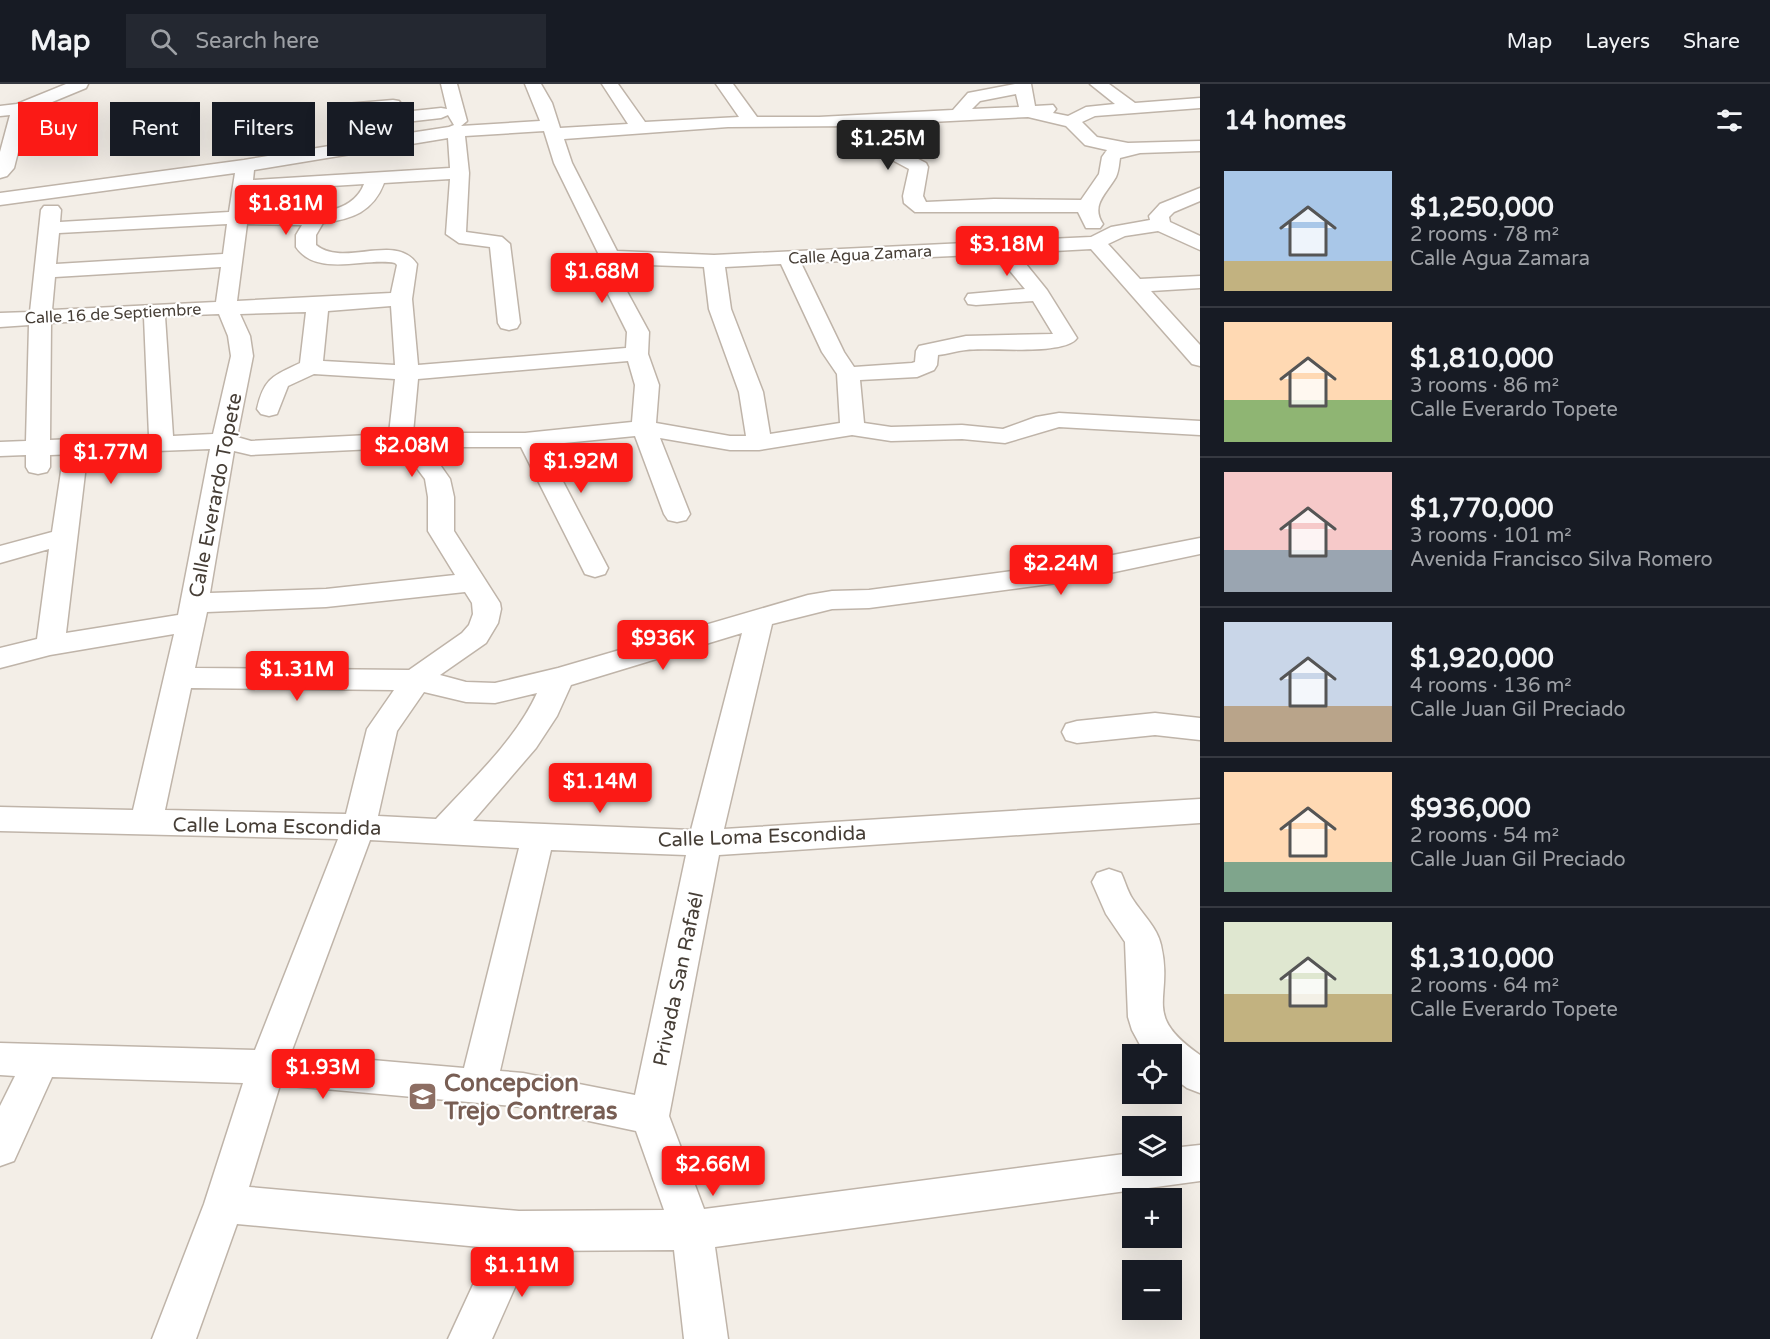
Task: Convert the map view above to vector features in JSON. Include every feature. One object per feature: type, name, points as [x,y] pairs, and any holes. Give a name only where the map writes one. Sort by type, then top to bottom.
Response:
[{"type":"street","points":[[37,102],[80,84]]},
{"type":"street","points":[[533,84],[579,199],[610,257],[614,286],[639,332],[637,354],[647,385],[644,428],[677,514]]},
{"type":"street","points":[[610,84],[640,129]]},
{"type":"street","points":[[724,84],[752,122]]},
{"type":"street","points":[[1098,84],[1131,108]]},
{"type":"street","points":[[957,116],[974,97],[1023,86],[1028,112]]},
{"type":"street","points":[[1178,90],[1197,107]]},
{"type":"street","points":[[414,116],[455,110],[553,130],[640,129],[728,122],[858,121],[957,116],[1028,112],[1058,107],[1107,109],[1197,107]]},
{"type":"street","points":[[0,111],[18,109]]},
{"type":"street","points":[[1072,122],[1086,112],[1107,109]]},
{"type":"street","points":[[414,116],[455,110]]},
{"type":"street","points":[[455,110],[460,173],[456,231],[458,236],[464,239],[491,240],[500,244],[509,323]]},
{"type":"street","points":[[1028,112],[1072,122],[1110,160]]},
{"type":"street","points":[[1,172],[18,116]]},
{"type":"street","points":[[858,121],[874,134],[887,150],[919,166],[913,201],[916,206],[1087,212]]},
{"type":"street","points":[[244,176],[327,138]]},
{"type":"street","points":[[1091,141],[1129,148],[1200,146]]},
{"type":"street","points":[[1129,148],[1114,153],[1110,160],[1110,170],[1081,228],[1200,358]]},
{"type":"street","points":[[0,199],[53,192],[244,176],[376,178],[460,173]]},
{"type":"street","points":[[226,307],[244,176]]},
{"type":"street","points":[[50,228],[238,219],[317,218],[352,210],[361,205],[371,194],[376,178]]},
{"type":"street","points":[[38,458],[40,318],[53,192]]},
{"type":"street","points":[[1200,194],[1167,208],[1159,216],[1161,225],[1200,244]]},
{"type":"street","points":[[317,218],[305,236],[304,242],[307,249],[314,255],[338,258],[392,256],[407,264],[401,298],[407,374],[400,440]]},
{"type":"street","name":"Calle Agua Zamara","points":[[610,257],[714,261],[1001,247],[1095,241],[1161,225]]},
{"type":"street","points":[[848,374],[920,369],[927,362],[927,351],[962,343],[1064,339],[1066,335],[1040,294],[1001,247]]},
{"type":"street","points":[[788,257],[833,352],[848,374],[852,428]]},
{"type":"street","points":[[45,271],[232,260]]},
{"type":"street","points":[[714,261],[720,309],[751,392],[759,443]]},
{"type":"street","points":[[1135,286],[1200,282]]},
{"type":"street","points":[[976,299],[1040,294]]},
{"type":"street","name":"Calle 16 de Septiembre","points":[[0,320],[154,310],[318,305],[401,298]]},
{"type":"street","points":[[311,367],[318,305]]},
{"type":"street","name":"Calle Everardo Topete","points":[[146,824],[192,612],[242,356],[239,336],[226,307]]},
{"type":"street","points":[[154,310],[161,444]]},
{"type":"street","points":[[269,409],[273,391],[280,381],[311,367],[407,374],[637,354]]},
{"type":"street","points":[[0,449],[74,465],[222,450],[400,440],[432,449],[644,428],[730,443],[759,443],[852,428],[891,434],[962,432],[1005,436],[1044,422],[1059,420],[1200,428]]},
{"type":"street","points":[[529,440],[595,568]]},
{"type":"street","points":[[0,468],[38,458],[161,444],[222,450]]},
{"type":"street","points":[[174,1339],[224,1204],[267,1067],[359,827],[382,729],[416,680],[480,632],[488,613],[486,603],[441,531],[439,522],[441,493],[435,474],[432,449]]},
{"type":"street","points":[[50,645],[74,465]]},
{"type":"street","points":[[0,555],[63,537]]},
{"type":"street","points":[[178,678],[416,680],[479,694],[495,693],[559,678],[760,617],[819,602],[869,599],[1072,572],[1200,546]]},
{"type":"street","points":[[0,658],[192,612],[472,582]]},
{"type":"street","name":"Privada San Rafaél","points":[[650,1116],[706,843],[760,617]]},
{"type":"street","points":[[445,831],[525,740],[542,716],[559,678]]},
{"type":"street","points":[[1077,732],[1155,724],[1200,729]]},
{"type":"street","name":"Calle Loma Escondida","points":[[0,819],[359,827],[706,843],[1200,812]]},
{"type":"street","points":[[478,1086],[538,837]]},
{"type":"street","points":[[1109,882],[1122,912],[1137,930],[1144,946],[1144,1013],[1158,1044]]},
{"type":"street","points":[[0,1059],[267,1067],[523,1090],[650,1116],[692,1230],[706,1339]]},
{"type":"street","points":[[0,1148],[41,1060]]},
{"type":"street","points":[[1182,1063],[1200,1076]]},
{"type":"street","points":[[224,1204],[519,1231],[692,1230],[1200,1163]]},
{"type":"street","points":[[470,1339],[519,1231]]},
{"type":"place","name":"Concepcion Trejo Contreras","points":[[423,1097]]}]
